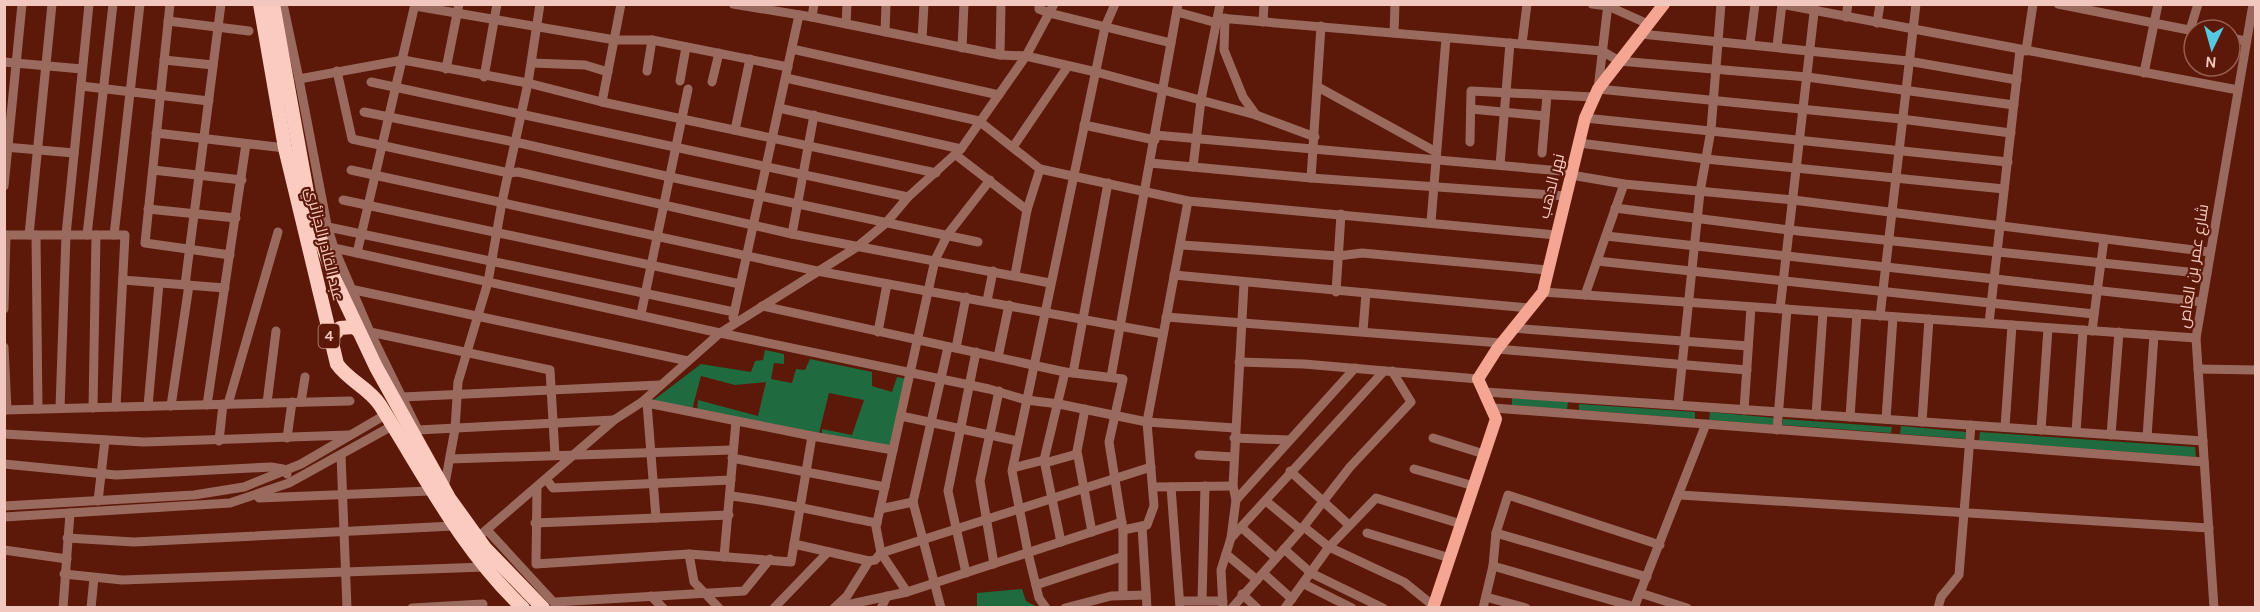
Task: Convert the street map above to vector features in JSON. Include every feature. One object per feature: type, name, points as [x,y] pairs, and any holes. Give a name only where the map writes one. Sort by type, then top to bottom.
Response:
[{"type":"highway","name":"عبد القادر الجزائري","points":[[260,4],[285,148],[337,364],[351,381],[376,400],[437,490],[482,534],[515,581],[552,606]]},
{"type":"highway","name":"عبد القادر الجزائري","points":[[273,4],[310,209],[334,278],[364,331],[376,367],[453,526],[485,567],[524,608]]},
{"type":"highway","points":[[331,343],[335,332],[340,328],[346,326],[364,331]]},
{"type":"highway","points":[[351,381],[367,380],[376,367]]},
{"type":"main road","name":"نهر الدهب","points":[[1543,292],[1585,118],[1595,93],[1664,4]]},
{"type":"main road","points":[[1434,607],[1496,419],[1494,408],[1478,379],[1512,328],[1543,292]]},
{"type":"street","points":[[4,186],[6,147],[22,4]]},
{"type":"street","points":[[38,409],[33,235],[37,149],[52,4]]},
{"type":"street","points":[[60,408],[66,235],[90,4]]},
{"type":"street","points":[[93,408],[91,235],[113,4]]},
{"type":"street","points":[[114,235],[140,4]]},
{"type":"street","points":[[170,4],[145,243],[230,255]]},
{"type":"street","points":[[171,405],[221,4]]},
{"type":"street","points":[[283,4],[334,248],[364,331],[418,430],[614,420]]},
{"type":"street","points":[[484,77],[496,4]]},
{"type":"street","points":[[4,517],[204,506],[248,499],[437,490],[450,459],[457,395],[466,351],[488,282],[502,202],[532,63],[540,4]]},
{"type":"street","points":[[602,102],[621,4]]},
{"type":"street","points":[[733,4],[783,9],[800,15],[1000,56],[1026,56],[1096,72],[1256,115],[1315,137]]},
{"type":"street","points":[[812,17],[814,4]]},
{"type":"street","points":[[846,24],[847,4]]},
{"type":"street","points":[[885,32],[886,4]]},
{"type":"street","points":[[922,39],[924,4]]},
{"type":"street","points":[[962,48],[964,4]]},
{"type":"street","points":[[1000,56],[1001,4]]},
{"type":"street","points":[[1039,4],[1039,9],[1051,9],[1105,27],[1171,43]]},
{"type":"street","points":[[1046,608],[1041,605],[1028,553],[1013,468],[1105,27],[1115,4]]},
{"type":"street","points":[[1220,4],[1224,50],[1244,97],[1256,115]]},
{"type":"street","points":[[1263,22],[1264,4]]},
{"type":"street","points":[[1394,33],[1395,4]]},
{"type":"street","points":[[1522,44],[1527,4]]},
{"type":"street","points":[[1592,4],[1608,5],[1645,29],[1749,44],[1908,61],[2017,80]]},
{"type":"street","points":[[1678,404],[1700,192],[1711,130],[1721,4]]},
{"type":"street","points":[[1749,44],[1755,4]]},
{"type":"street","points":[[1846,17],[1848,4]]},
{"type":"street","points":[[1877,23],[1880,4]]},
{"type":"street","points":[[1880,316],[1904,88],[1916,4]]},
{"type":"street","points":[[1989,323],[2017,80],[2033,4]]},
{"type":"street","points":[[2058,4],[2182,29]]},
{"type":"street","points":[[2144,73],[2152,23],[2158,4]]},
{"type":"street","name":"شارع عمر بن العاص","points":[[2214,608],[2196,338],[2253,4]]},
{"type":"street","points":[[357,253],[415,5],[459,9],[494,20],[615,40],[652,40],[788,66]]},
{"type":"street","points":[[1595,93],[1608,5]]},
{"type":"street","points":[[1777,46],[1782,5],[1815,7],[1846,17],[2238,90]]},
{"type":"street","points":[[1111,377],[1178,6],[1220,20],[1321,26],[1602,51],[1619,61],[1807,77],[1904,88],[2014,105]]},
{"type":"street","points":[[1777,430],[1784,309],[1783,281],[1815,7]]},
{"type":"street","points":[[446,69],[459,9]]},
{"type":"street","points":[[482,534],[614,420],[644,402],[660,385],[720,333],[857,247],[886,223],[908,197],[958,152],[1026,56],[1051,9]]},
{"type":"street","points":[[731,326],[800,15]]},
{"type":"street","points":[[1193,167],[1201,100],[1220,20]]},
{"type":"street","points":[[168,21],[249,31]]},
{"type":"street","points":[[1311,178],[1321,26]]},
{"type":"street","points":[[1431,222],[1446,38]]},
{"type":"street","points":[[647,71],[652,40]]},
{"type":"street","points":[[2242,40],[2246,41]]},
{"type":"street","points":[[1500,165],[1510,42]]},
{"type":"street","points":[[680,81],[686,47]]},
{"type":"street","points":[[792,49],[999,95]]},
{"type":"street","points":[[712,82],[719,53]]},
{"type":"street","points":[[735,130],[750,59]]},
{"type":"street","points":[[164,60],[213,65]]},
{"type":"street","points":[[299,79],[403,60],[484,77],[528,83],[602,102],[936,174]]},
{"type":"street","points":[[4,62],[82,69]]},
{"type":"street","points":[[532,63],[585,65],[608,72]]},
{"type":"street","points":[[1013,147],[1068,66]]},
{"type":"street","points":[[337,71],[352,139],[509,173],[518,172],[792,234],[1050,283]]},
{"type":"street","points":[[786,78],[979,121],[1040,168],[1188,201],[1556,235]]},
{"type":"street","points":[[371,82],[908,197]]},
{"type":"street","points":[[81,86],[209,101]]},
{"type":"street","points":[[1318,87],[1436,156]]},
{"type":"street","points":[[641,314],[688,89]]},
{"type":"street","points":[[1470,142],[1471,91],[1547,95],[1595,93],[1713,100],[1803,108],[2010,133]]},
{"type":"street","points":[[1542,153],[1547,95]]},
{"type":"street","points":[[779,108],[958,152],[1027,210]]},
{"type":"street","points":[[1471,109],[1545,116]]},
{"type":"street","points":[[363,112],[515,142],[978,242]]},
{"type":"street","points":[[792,234],[814,115]]},
{"type":"street","points":[[1585,118],[2008,162]]},
{"type":"street","points":[[1084,125],[1155,138],[1314,151],[1436,156],[1572,174],[1624,184],[1890,211],[2000,228],[2210,252]]},
{"type":"street","points":[[156,133],[285,148]]},
{"type":"street","points":[[1579,143],[1706,159],[1895,176],[2004,189]]},
{"type":"street","points":[[207,405],[246,144]]},
{"type":"street","points":[[6,147],[74,153]]},
{"type":"street","points":[[1150,163],[1311,178],[1566,196]]},
{"type":"street","points":[[1015,275],[1027,210],[1040,168]]},
{"type":"street","points":[[153,170],[242,180]]},
{"type":"street","points":[[351,170],[817,271],[1163,334]]},
{"type":"street","points":[[907,592],[882,553],[877,523],[935,260],[948,234],[990,180]]},
{"type":"street","points":[[1061,542],[1045,462],[1083,319],[1108,183]]},
{"type":"street","points":[[1585,295],[1624,184]]},
{"type":"street","points":[[343,200],[741,284]]},
{"type":"street","points":[[834,608],[907,592],[1092,532],[1123,526],[1147,525],[1154,506],[1147,422],[1174,275],[1182,245],[1188,201]]},
{"type":"street","points":[[1615,208],[1789,230],[2207,274]]},
{"type":"street","points":[[148,209],[236,218]]},
{"type":"street","points":[[1336,292],[1341,214]]},
{"type":"street","points":[[328,227],[734,312]]},
{"type":"street","points":[[219,441],[225,404],[278,232]]},
{"type":"street","points":[[4,309],[5,235],[125,234],[116,407]]},
{"type":"street","points":[[1606,236],[1886,265],[2202,302]]},
{"type":"street","points":[[2076,432],[2087,330],[2094,314],[2104,240]]},
{"type":"street","points":[[1182,245],[1338,256],[1362,253],[1547,270]]},
{"type":"street","points":[[334,248],[720,333],[999,391],[1026,400],[1059,404],[1147,422],[1235,428]]},
{"type":"street","points":[[1597,261],[2094,314]]},
{"type":"street","points":[[987,301],[993,271]]},
{"type":"street","points":[[1174,275],[1336,292],[1528,308]]},
{"type":"street","points":[[123,280],[225,288]]},
{"type":"street","points":[[1171,487],[1180,604],[1202,600],[1223,604],[1221,570],[1231,538],[1236,500],[1233,486],[1234,438],[1244,282]]},
{"type":"street","points":[[148,406],[159,283]]},
{"type":"street","points":[[878,332],[887,284]]},
{"type":"street","points":[[350,289],[688,361]]},
{"type":"street","points":[[1543,292],[2196,338]]},
{"type":"street","points":[[1363,331],[1366,293]]},
{"type":"street","points":[[941,608],[914,502],[940,379],[952,348],[966,297]]},
{"type":"street","points":[[998,357],[1009,305]]},
{"type":"street","points":[[762,306],[1069,372],[1123,379],[1109,442],[1123,526],[1121,558],[1123,596]]},
{"type":"street","points":[[1744,410],[1751,307]]},
{"type":"street","points":[[1816,415],[1823,312]]},
{"type":"street","points":[[1850,417],[1857,314]]},
{"type":"street","points":[[1893,316],[1890,420],[1893,438]]},
{"type":"street","points":[[1166,317],[1363,331],[1747,370]]},
{"type":"street","points":[[1922,422],[1929,319]]},
{"type":"street","points":[[2005,427],[2012,325]]},
{"type":"street","points":[[2041,430],[2048,327]]},
{"type":"street","points":[[1512,328],[1748,346]]},
{"type":"street","points":[[267,403],[276,331]]},
{"type":"street","points":[[364,331],[550,370],[553,390],[555,455]]},
{"type":"street","points":[[2111,435],[2119,332]]},
{"type":"street","points":[[2147,437],[2154,335]]},
{"type":"street","points":[[4,347],[6,410],[350,401]]},
{"type":"street","points":[[966,573],[948,491],[976,352]]},
{"type":"street","points":[[1239,362],[1355,368],[1478,379]]},
{"type":"street","points":[[1236,500],[1355,368]]},
{"type":"street","points":[[2198,369],[2256,370]]},
{"type":"street","points":[[1231,538],[1266,501],[1290,471],[1388,371]]},
{"type":"street","points":[[1232,608],[1302,528],[1350,467],[1411,402],[1388,371]]},
{"type":"street","points":[[287,438],[305,377]]},
{"type":"street","points":[[402,397],[660,385]]},
{"type":"street","points":[[994,564],[980,481],[999,391]]},
{"type":"street","points":[[1485,392],[2203,441]]},
{"type":"street","points":[[1570,414],[1572,397]]},
{"type":"street","points":[[644,402],[893,450]]},
{"type":"street","points":[[644,402],[651,452],[656,518]]},
{"type":"street","points":[[1493,566],[1635,607],[1680,495],[1703,424],[1701,407]]},
{"type":"street","points":[[1494,408],[2204,462]]},
{"type":"street","points":[[1085,409],[1077,454],[1092,532]]},
{"type":"street","points":[[901,416],[1018,441]]},
{"type":"street","points":[[4,506],[213,494],[244,487],[286,471],[351,435],[389,421]]},
{"type":"street","points":[[248,499],[291,481],[341,455],[389,421]]},
{"type":"street","points":[[724,557],[736,421]]},
{"type":"street","points":[[1938,608],[1941,597],[1959,575],[1966,513],[1971,425]]},
{"type":"street","points":[[4,434],[105,440],[219,441],[351,435]]},
{"type":"street","points":[[537,488],[536,564],[689,555],[791,562],[812,436]]},
{"type":"street","points":[[1234,438],[1288,440]]},
{"type":"street","points":[[1433,438],[1484,454]]},
{"type":"street","points":[[98,501],[105,440]]},
{"type":"street","points":[[450,459],[651,452],[732,454],[885,488]]},
{"type":"street","points":[[1013,468],[1077,454]]},
{"type":"street","points":[[341,455],[347,608]]},
{"type":"street","points":[[1199,456],[1234,457]]},
{"type":"street","points":[[4,464],[101,474],[271,468],[286,471]]},
{"type":"street","points":[[794,544],[869,561],[875,560],[882,553],[1151,467]]},
{"type":"street","points":[[1414,469],[1474,486]]},
{"type":"street","points":[[286,471],[291,481]]},
{"type":"street","points":[[1290,471],[1349,525]]},
{"type":"street","points":[[546,479],[553,488],[731,480]]},
{"type":"street","points":[[1202,600],[1205,486]]},
{"type":"street","points":[[1153,487],[1233,486]]},
{"type":"street","points":[[1483,608],[1493,566],[1496,533],[1508,495],[1660,545]]},
{"type":"street","points":[[1680,495],[2209,528]]},
{"type":"street","points":[[730,496],[760,499],[877,523]]},
{"type":"street","points":[[1285,608],[1329,547],[1376,498],[1461,524]]},
{"type":"street","points":[[1266,501],[1329,547],[1404,582],[1434,607]]},
{"type":"street","points":[[880,509],[914,502]]},
{"type":"street","points":[[56,503],[57,514]]},
{"type":"street","points":[[63,608],[70,513]]},
{"type":"street","points":[[535,523],[729,515]]},
{"type":"street","points":[[67,538],[134,542],[453,526]]},
{"type":"street","points":[[1142,526],[1147,608]]},
{"type":"street","points":[[1242,528],[1276,558]]},
{"type":"street","points":[[1367,533],[1450,558]]},
{"type":"street","points":[[1496,533],[1647,577]]},
{"type":"street","points":[[1284,549],[1311,573],[1383,608]]},
{"type":"street","points":[[4,550],[67,560]]},
{"type":"street","points":[[774,608],[828,552]]},
{"type":"street","points":[[1226,554],[1292,599]]},
{"type":"street","points":[[689,555],[694,582],[718,608]]},
{"type":"street","points":[[1036,585],[1121,558]]},
{"type":"street","points":[[552,606],[651,596],[744,591],[770,559]]},
{"type":"street","points":[[834,608],[847,597],[869,561]]},
{"type":"street","points":[[64,574],[122,580],[485,567]]},
{"type":"street","points":[[91,608],[94,578]]},
{"type":"street","points":[[1304,584],[1352,608]]},
{"type":"street","points":[[1640,593],[1687,608]]},
{"type":"street","points":[[1242,594],[1257,608]]},
{"type":"street","points":[[1065,608],[1111,596],[1146,595]]},
{"type":"street","points":[[651,596],[663,608]]},
{"type":"street","points":[[881,608],[887,596]]},
{"type":"street","points":[[1111,596],[1111,608]]},
{"type":"street","points":[[1486,597],[1526,608]]},
{"type":"street","points":[[412,608],[483,604]]},
{"type":"green space","points":[[765,350],[784,354],[784,364],[774,363],[771,379],[792,383],[796,369],[805,370],[810,359],[872,372],[872,386],[892,392],[897,377],[907,379],[891,449],[822,434],[822,429],[852,435],[864,400],[829,393],[819,433],[697,411],[698,400],[758,416],[766,382],[735,385],[701,376],[692,410],[651,402],[701,364],[751,372],[755,361],[763,360]]},
{"type":"green space","points":[[1512,398],[1568,402],[1567,410],[1512,405]]},
{"type":"green space","points":[[1579,404],[1695,412],[1695,419],[1579,410]]},
{"type":"green space","points":[[1710,412],[1775,418],[1774,425],[1709,420]]},
{"type":"green space","points":[[1783,419],[1892,427],[1891,433],[1782,425]]},
{"type":"green space","points":[[1901,426],[1966,432],[1965,439],[1900,434]]},
{"type":"green space","points":[[1980,432],[2195,447],[2196,457],[1979,441]]},
{"type":"green space","points":[[1022,589],[1026,601],[1037,607],[977,607],[977,593]]}]
